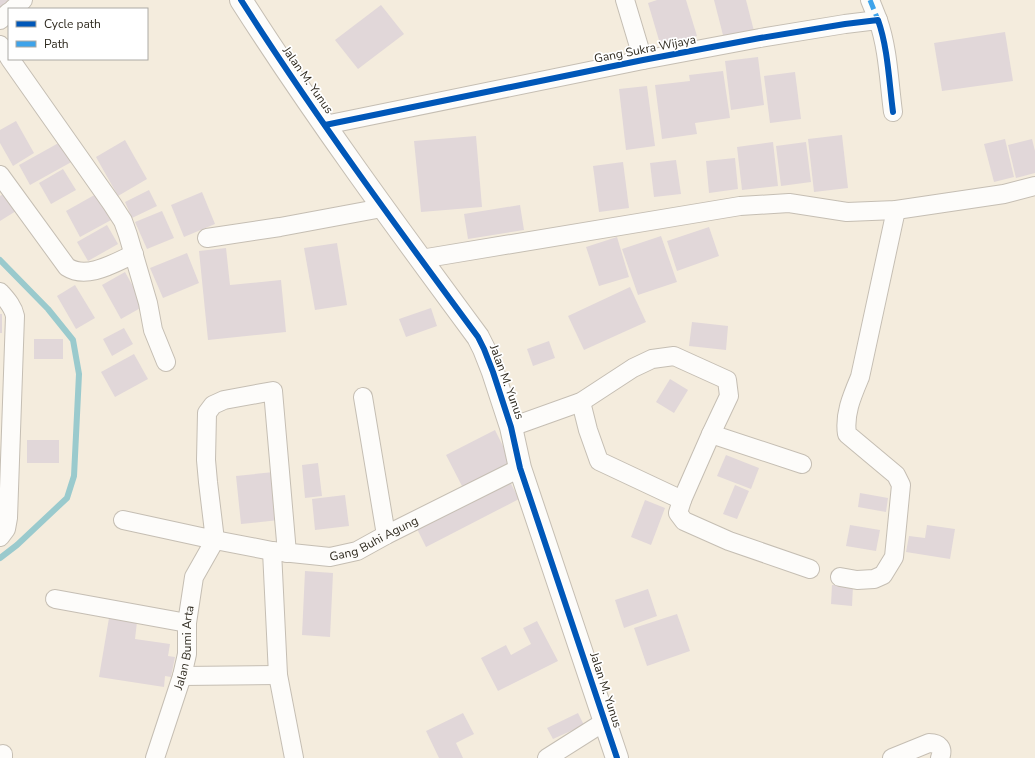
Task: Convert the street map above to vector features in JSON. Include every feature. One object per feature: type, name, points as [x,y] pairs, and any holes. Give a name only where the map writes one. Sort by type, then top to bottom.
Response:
[{"type":"street","points":[[13,8],[22,0]]},
{"type":"street","name":"Jalan M. Yunus","points":[[241,0],[269,44],[382,208],[478,337],[484,349],[509,421],[520,468],[617,758]]},
{"type":"street","points":[[625,0],[643,60]]},
{"type":"street","points":[[870,0],[881,28],[884,42],[893,112]]},
{"type":"street","points":[[0,20],[8,13]]},
{"type":"street","name":"Gang Sukra Wijaya","points":[[326,125],[643,60],[760,38],[878,20]]},
{"type":"street","points":[[0,45],[8,55]]},
{"type":"street","points":[[11,60],[123,221],[148,303],[153,330],[166,362]]},
{"type":"street","points":[[0,175],[67,267],[74,271],[96,270],[134,254]]},
{"type":"street","points":[[420,259],[740,206],[789,203],[847,212],[896,210],[1004,194],[1035,186]]},
{"type":"street","points":[[207,238],[280,227],[382,208]]},
{"type":"street","points":[[840,577],[857,580],[874,579],[883,575],[894,557],[901,485],[896,475],[847,434],[846,423],[850,402],[860,377],[896,210]]},
{"type":"street","points":[[0,292],[14,310],[15,316],[8,518],[6,529],[0,537]]},
{"type":"street","points":[[509,421],[581,402],[633,368],[652,359],[674,356],[727,380],[729,396],[682,500],[678,513],[684,521],[729,541],[810,569]]},
{"type":"street","points":[[215,540],[207,475],[207,413],[213,405],[224,400],[273,391],[280,552],[278,674],[294,758]]},
{"type":"street","points":[[363,397],[386,535]]},
{"type":"street","points":[[581,402],[588,430],[599,461],[682,500]]},
{"type":"street","points":[[711,434],[802,464]]},
{"type":"street","name":"Gang Buhi Agung","points":[[124,520],[215,540],[280,552],[330,557],[357,551],[520,468]]},
{"type":"street","name":"Jalan Bumi Arta","points":[[155,758],[182,676],[187,654],[187,623],[194,577],[215,540]]},
{"type":"street","points":[[55,599],[187,623]]},
{"type":"street","points":[[182,676],[278,674]]},
{"type":"street","points":[[547,758],[604,722]]},
{"type":"street","points":[[892,758],[929,743],[934,743],[941,747],[942,751],[940,758]]},
{"type":"building","points":[[0,0],[16,0],[0,14]]},
{"type":"building","points":[[657,0],[686,0],[697,36],[661,47],[648,3]]},
{"type":"building","points":[[714,0],[746,0],[754,31],[724,39]]},
{"type":"building","points":[[381,5],[404,34],[358,69],[335,40]]},
{"type":"building","points":[[1005,32],[1013,81],[942,91],[934,43]]},
{"type":"building","points":[[758,57],[764,105],[731,110],[725,61]]},
{"type":"building","points":[[723,71],[730,118],[695,123],[697,134],[662,139],[655,85],[690,81],[689,75]]},
{"type":"building","points":[[795,72],[801,119],[770,123],[764,76]]},
{"type":"building","points":[[647,86],[655,146],[626,150],[619,89]]},
{"type":"building","points":[[16,121],[34,153],[13,166],[0,143],[0,130]]},
{"type":"building","points":[[842,135],[848,188],[814,192],[808,139]]},
{"type":"building","points":[[476,136],[482,207],[421,212],[414,141]]},
{"type":"building","points":[[1005,139],[1014,177],[994,182],[984,144]]},
{"type":"building","points":[[1032,139],[1035,151],[1035,173],[1016,178],[1008,145]]},
{"type":"building","points":[[64,140],[75,160],[30,185],[19,165]]},
{"type":"building","points":[[125,140],[147,179],[118,196],[96,157]]},
{"type":"building","points":[[773,142],[778,186],[742,190],[737,147]]},
{"type":"building","points":[[806,142],[811,182],[781,186],[776,146]]},
{"type":"building","points":[[735,158],[738,189],[709,193],[706,161]]},
{"type":"building","points":[[676,160],[681,194],[654,197],[650,163]]},
{"type":"building","points":[[623,162],[629,208],[599,212],[593,166]]},
{"type":"building","points":[[63,169],[76,190],[51,204],[39,183]]},
{"type":"building","points":[[149,190],[157,206],[132,218],[125,202]]},
{"type":"building","points":[[202,192],[215,224],[184,237],[171,205]]},
{"type":"building","points":[[5,193],[16,211],[0,221],[0,196]]},
{"type":"building","points":[[98,193],[113,219],[80,237],[66,211]]},
{"type":"building","points":[[520,205],[524,230],[468,239],[464,214]]},
{"type":"building","points":[[162,211],[174,238],[147,249],[135,222]]},
{"type":"building","points":[[107,225],[118,244],[88,261],[77,242]]},
{"type":"building","points":[[709,227],[719,256],[677,271],[667,241]]},
{"type":"building","points":[[661,236],[677,282],[638,295],[622,249]]},
{"type":"building","points":[[617,237],[629,277],[599,286],[586,247]]},
{"type":"building","points":[[337,243],[347,305],[315,310],[304,248]]},
{"type":"building","points":[[226,248],[230,285],[281,280],[286,332],[208,340],[199,251]]},
{"type":"building","points":[[187,253],[199,283],[163,298],[150,268]]},
{"type":"building","points":[[125,272],[144,306],[121,319],[102,285]]},
{"type":"building","points":[[75,285],[95,318],[76,329],[57,296]]},
{"type":"building","points":[[630,287],[646,322],[584,350],[568,316]]},
{"type":"building","points":[[431,308],[437,326],[406,337],[399,319]]},
{"type":"building","points":[[0,314],[2,314],[2,333],[0,333]]},
{"type":"building","points":[[692,322],[728,326],[726,350],[689,346]]},
{"type":"building","points":[[124,328],[133,344],[112,356],[103,339]]},
{"type":"building","points":[[34,339],[63,339],[63,359],[34,359]]},
{"type":"building","points":[[549,341],[555,358],[533,366],[527,349]]},
{"type":"building","points":[[134,354],[148,379],[115,397],[101,372]]},
{"type":"building","points":[[670,379],[688,390],[674,413],[656,402]]},
{"type":"building","points":[[495,430],[512,464],[463,488],[446,455]]},
{"type":"building","points":[[27,440],[59,440],[59,463],[27,463]]},
{"type":"building","points":[[726,455],[759,468],[751,489],[717,476]]},
{"type":"building","points":[[318,463],[322,496],[305,498],[302,465]]},
{"type":"building","points":[[274,472],[279,520],[241,524],[236,476]]},
{"type":"building","points":[[508,478],[519,499],[426,547],[415,525]]},
{"type":"building","points":[[735,485],[749,491],[737,519],[723,514]]},
{"type":"building","points":[[860,493],[888,498],[886,512],[858,507]]},
{"type":"building","points":[[345,495],[349,526],[315,530],[312,499]]},
{"type":"building","points":[[645,500],[665,508],[651,545],[631,537]]},
{"type":"building","points":[[850,525],[880,530],[876,551],[846,546]]},
{"type":"building","points":[[927,525],[955,529],[950,559],[906,552],[909,536],[925,538]]},
{"type":"building","points":[[305,571],[333,573],[330,637],[302,635]]},
{"type":"building","points":[[832,585],[853,586],[852,606],[831,604]]},
{"type":"building","points":[[648,589],[657,616],[624,628],[615,600]]},
{"type":"building","points":[[677,614],[690,651],[647,666],[634,628]]},
{"type":"building","points":[[109,618],[137,622],[135,639],[170,644],[168,656],[175,657],[171,677],[165,676],[164,687],[99,677]]},
{"type":"building","points":[[537,621],[558,661],[498,691],[481,658],[506,645],[511,655],[531,644],[523,628]]},
{"type":"building","points":[[463,713],[474,734],[456,743],[463,758],[439,758],[426,731]]},
{"type":"building","points":[[578,713],[584,725],[553,739],[547,728]]},
{"type":"waterway","points":[[0,260],[48,309],[73,340],[79,374],[74,476],[67,498],[17,545],[0,558]]},
{"type":"marked path","points":[[870,0],[878,20]]},
{"type":"cycle path","points":[[241,0],[327,128],[386,212],[478,337],[484,349],[511,427],[520,468],[617,758]]},
{"type":"cycle path","points":[[325,125],[643,60],[760,38],[878,20],[886,54],[893,112]]}]
